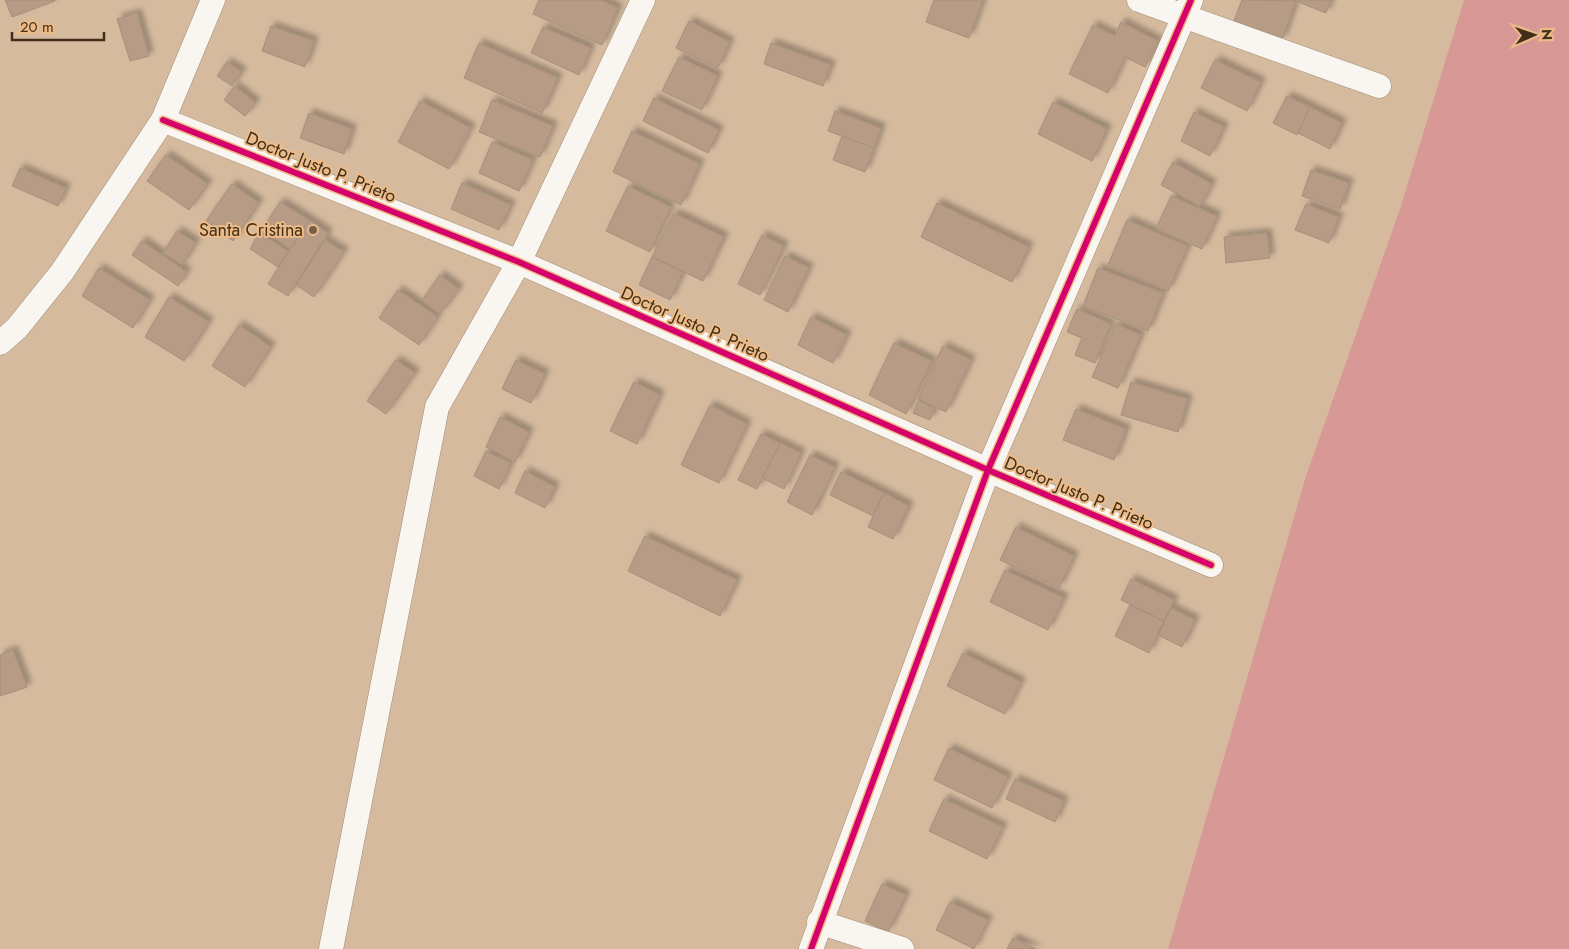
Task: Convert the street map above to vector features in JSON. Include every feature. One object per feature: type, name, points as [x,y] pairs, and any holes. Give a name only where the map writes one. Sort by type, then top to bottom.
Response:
[{"type":"street","points":[[0,343],[17,328],[62,272],[163,120],[213,0]]},
{"type":"street","points":[[331,949],[437,407],[519,262],[643,0]]},
{"type":"street","points":[[1139,0],[1187,9],[1379,86]]},
{"type":"street","points":[[811,949],[988,470],[1187,9]]},
{"type":"street","name":"Doctor Justo P. Prieto","points":[[163,120],[519,262],[988,470],[1211,565]]},
{"type":"street","points":[[820,922],[902,949]]},
{"type":"shaded area","points":[[1464,0],[1569,0],[1569,949],[1168,949],[1306,476],[1400,209]]},
{"type":"building","points":[[5,0],[55,0],[55,1],[12,17]]},
{"type":"building","points":[[539,0],[600,0],[618,8],[602,45],[533,14]]},
{"type":"building","points":[[934,0],[983,0],[969,38],[926,22]]},
{"type":"building","points":[[1242,0],[1296,1],[1282,40],[1234,21]]},
{"type":"building","points":[[1293,0],[1331,0],[1326,13]]},
{"type":"building","points":[[137,13],[149,56],[130,61],[117,19]]},
{"type":"building","points":[[689,21],[730,42],[718,68],[676,48]]},
{"type":"building","points":[[1121,22],[1158,41],[1145,67],[1125,57],[1108,93],[1069,74],[1093,25],[1115,36]]},
{"type":"building","points":[[271,26],[314,41],[305,67],[262,51]]},
{"type":"building","points":[[543,27],[591,48],[579,75],[531,53]]},
{"type":"building","points":[[479,43],[558,78],[542,113],[464,78]]},
{"type":"building","points":[[771,43],[831,65],[823,86],[764,64]]},
{"type":"building","points":[[679,57],[718,76],[702,110],[662,91]]},
{"type":"building","points":[[1215,60],[1261,82],[1247,111],[1201,88]]},
{"type":"building","points":[[227,62],[242,72],[232,86],[217,76]]},
{"type":"building","points":[[235,86],[256,103],[245,116],[224,100]]},
{"type":"building","points":[[1287,96],[1310,107],[1297,135],[1273,123]]},
{"type":"building","points":[[654,98],[719,130],[708,153],[643,121]]},
{"type":"building","points":[[492,100],[553,126],[540,157],[479,132]]},
{"type":"building","points":[[420,101],[471,128],[449,169],[398,142]]},
{"type":"building","points":[[1053,102],[1107,129],[1092,161],[1038,134]]},
{"type":"building","points":[[1310,107],[1342,123],[1330,149],[1298,133]]},
{"type":"building","points":[[835,111],[881,128],[874,148],[828,131]]},
{"type":"building","points":[[1194,112],[1224,127],[1210,156],[1181,141]]},
{"type":"building","points":[[309,113],[352,129],[344,154],[300,138]]},
{"type":"building","points":[[632,131],[700,164],[681,205],[613,172]]},
{"type":"building","points":[[842,136],[874,148],[865,172],[833,160]]},
{"type":"building","points":[[492,142],[533,160],[519,191],[479,173]]},
{"type":"building","points":[[166,155],[208,184],[189,210],[147,181]]},
{"type":"building","points":[[1173,162],[1212,184],[1200,206],[1161,185]]},
{"type":"building","points":[[20,168],[66,188],[58,206],[12,186]]},
{"type":"building","points":[[1311,170],[1349,183],[1340,209],[1302,196]]},
{"type":"building","points":[[462,183],[511,205],[499,230],[451,209]]},
{"type":"building","points":[[232,184],[259,203],[233,241],[206,221]]},
{"type":"building","points":[[628,186],[671,207],[650,252],[606,231]]},
{"type":"building","points":[[1171,196],[1217,216],[1202,249],[1156,229]]},
{"type":"building","points":[[280,202],[309,220],[291,249],[262,230]]},
{"type":"building","points":[[937,203],[1029,247],[1012,282],[921,237]]},
{"type":"building","points":[[1306,204],[1339,217],[1329,243],[1295,230]]},
{"type":"building","points":[[674,213],[724,237],[703,281],[652,257]]},
{"type":"building","points":[[309,220],[328,233],[288,296],[268,284]]},
{"type":"building","points":[[1127,220],[1188,246],[1168,291],[1108,265]]},
{"type":"building","points":[[177,231],[196,243],[182,265],[163,253]]},
{"type":"building","points":[[259,233],[288,251],[278,267],[250,249]]},
{"type":"building","points":[[1267,233],[1270,258],[1226,263],[1224,237]]},
{"type":"building","points":[[762,235],[784,246],[760,295],[738,284]]},
{"type":"building","points":[[325,240],[344,252],[314,297],[296,285]]},
{"type":"building","points":[[142,241],[187,272],[178,286],[132,255]]},
{"type":"building","points":[[785,256],[809,268],[788,312],[764,300]]},
{"type":"building","points":[[652,257],[683,272],[670,300],[639,285]]},
{"type":"building","points":[[99,268],[150,300],[133,328],[82,296]]},
{"type":"building","points":[[1098,268],[1163,293],[1148,331],[1083,306]]},
{"type":"building","points":[[440,275],[459,289],[440,314],[422,300]]},
{"type":"building","points":[[398,290],[438,317],[419,345],[379,318]]},
{"type":"building","points":[[169,297],[209,322],[184,361],[145,337]]},
{"type":"building","points":[[1077,309],[1111,324],[1095,363],[1075,355],[1082,338],[1067,332]]},
{"type":"building","points":[[811,317],[847,335],[833,363],[798,345]]},
{"type":"building","points":[[1116,324],[1141,335],[1118,388],[1092,377]]},
{"type":"building","points":[[239,325],[271,347],[245,387],[212,366]]},
{"type":"building","points":[[894,343],[932,361],[906,414],[869,395]]},
{"type":"building","points":[[943,346],[971,360],[946,412],[918,399]]},
{"type":"building","points":[[396,360],[415,373],[386,414],[367,401]]},
{"type":"building","points":[[516,360],[545,374],[531,403],[502,389]]},
{"type":"building","points":[[634,382],[660,395],[637,444],[610,431]]},
{"type":"building","points":[[1131,382],[1188,399],[1178,432],[1121,415]]},
{"type":"building","points":[[919,400],[935,409],[930,420],[913,413]]},
{"type":"building","points":[[710,405],[747,424],[719,483],[681,465]]},
{"type":"building","points":[[1076,409],[1126,429],[1114,460],[1063,440]]},
{"type":"building","points":[[500,417],[529,432],[515,462],[486,447]]},
{"type":"building","points":[[761,434],[780,443],[757,489],[738,480]]},
{"type":"building","points":[[780,443],[801,453],[784,489],[762,478]]},
{"type":"building","points":[[486,451],[511,463],[499,489],[474,476]]},
{"type":"building","points":[[810,455],[835,467],[812,515],[787,502]]},
{"type":"building","points":[[525,471],[555,487],[545,508],[515,493]]},
{"type":"building","points":[[841,472],[884,493],[873,516],[830,495]]},
{"type":"building","points":[[884,493],[909,506],[893,539],[868,527]]},
{"type":"building","points":[[1016,527],[1074,556],[1059,588],[1000,560]]},
{"type":"building","points":[[645,536],[737,580],[720,616],[628,571]]},
{"type":"building","points":[[1005,570],[1064,598],[1048,630],[990,602]]},
{"type":"building","points":[[1131,579],[1174,600],[1164,621],[1121,600]]},
{"type":"building","points":[[1130,605],[1164,621],[1149,653],[1115,636]]},
{"type":"building","points":[[1171,608],[1195,620],[1182,647],[1158,635]]},
{"type":"building","points":[[13,650],[27,687],[0,696],[0,655]]},
{"type":"building","points":[[963,653],[1021,682],[1005,714],[947,686]]},
{"type":"building","points":[[949,748],[1008,777],[992,808],[934,780]]},
{"type":"building","points":[[1015,779],[1064,801],[1055,822],[1006,799]]},
{"type":"building","points":[[944,799],[1003,827],[987,859],[929,831]]},
{"type":"building","points":[[882,884],[906,895],[888,932],[865,921]]},
{"type":"building","points":[[950,902],[988,920],[974,949],[936,930]]},
{"type":"building","points":[[1013,938],[1036,949],[1007,949]]},
{"type":"cycle path","points":[[811,949],[988,470],[1191,0]]},
{"type":"cycle path","points":[[163,120],[519,262],[988,470],[1211,565]]},
{"type":"place","name":"Santa Cristina","points":[[313,230]]}]
